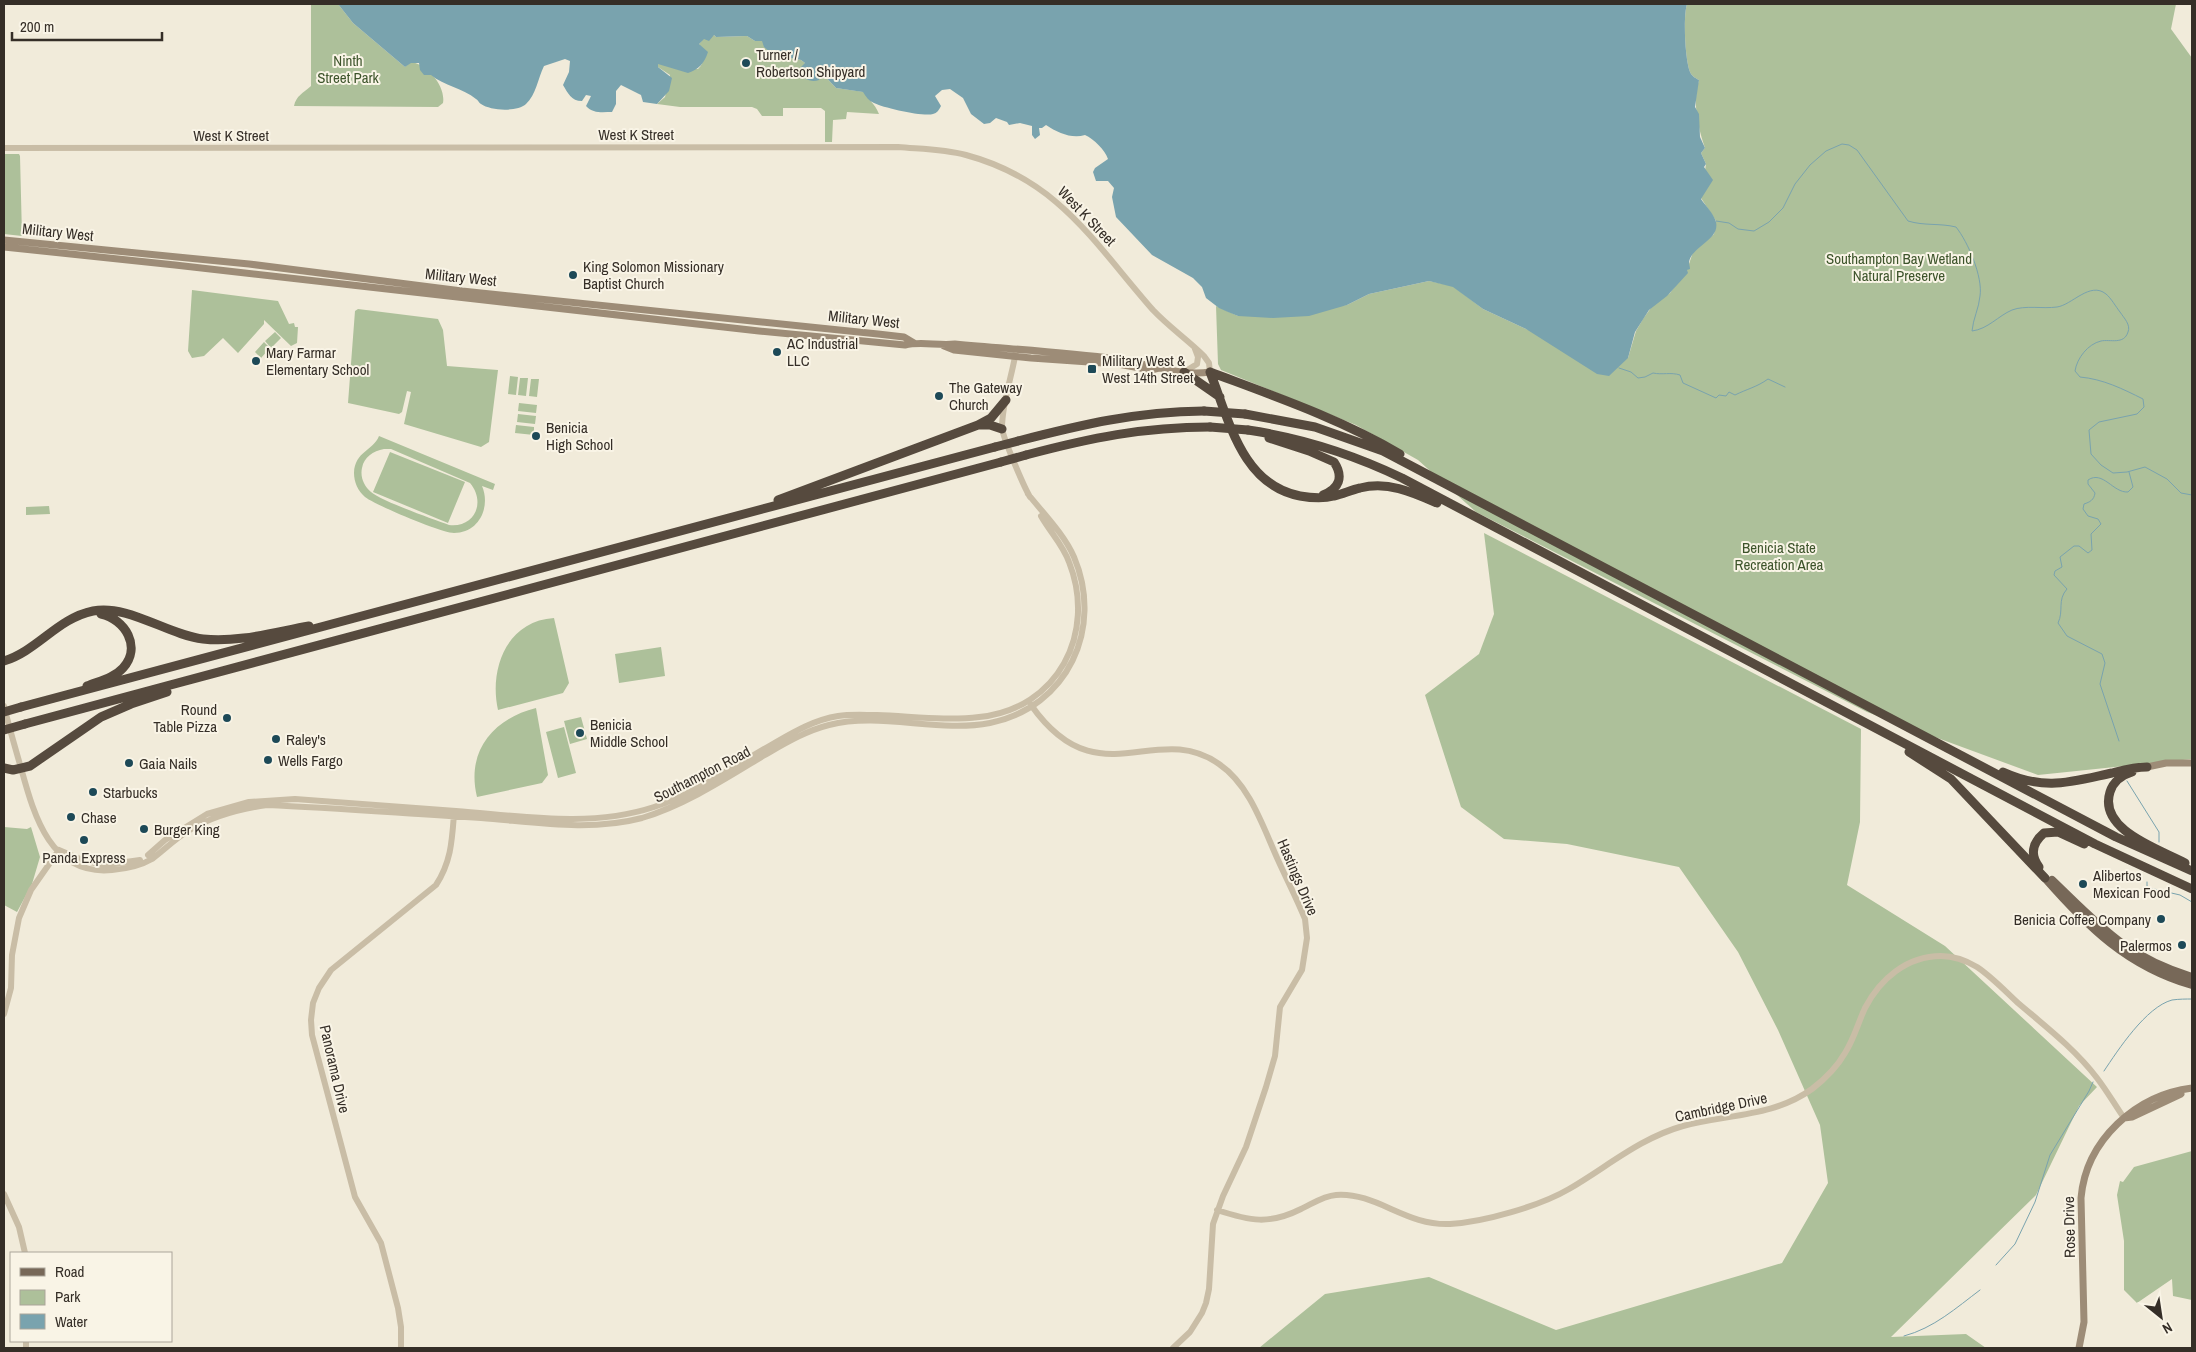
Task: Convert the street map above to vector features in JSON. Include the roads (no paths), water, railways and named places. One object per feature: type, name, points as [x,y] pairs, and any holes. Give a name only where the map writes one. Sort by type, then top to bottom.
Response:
[{"type":"highway","points":[[1184,372],[1220,398]]},
{"type":"highway","points":[[1210,372],[1239,447],[1249,464],[1261,478],[1281,490],[1292,494],[1318,497],[1335,496],[1374,486],[1389,486],[1422,496],[1485,527],[1499,530]]},
{"type":"highway","points":[[1210,372],[1367,436],[1412,461],[1437,479]]},
{"type":"highway","points":[[710,524],[836,480],[978,425],[990,418],[1006,400]]},
{"type":"highway","points":[[4,712],[1093,422],[1162,412],[1204,411],[1245,414],[1292,421],[1349,438],[1383,451],[2116,836],[2192,871]]},
{"type":"highway","points":[[978,425],[990,425],[1002,430]]},
{"type":"highway","points":[[6,726],[25,724],[1078,442],[1126,432],[1178,427],[1210,427],[1248,430],[1296,439],[1348,454],[1402,478],[2095,844],[2190,888]]},
{"type":"highway","points":[[1248,430],[1309,451],[1334,462],[1338,468],[1339,482],[1331,492],[1318,497]]},
{"type":"highway","points":[[4,661],[22,652],[64,623],[86,614],[104,610],[175,633],[204,640],[230,639],[355,619]]},
{"type":"highway","points":[[55,698],[116,674],[128,661],[130,640],[127,630],[121,623],[108,616],[86,614]]},
{"type":"highway","points":[[4,768],[22,770],[86,727],[118,709],[202,681],[234,668]]},
{"type":"highway","points":[[1874,727],[1897,745],[1951,779],[2046,876]]},
{"type":"highway","points":[[1910,728],[1934,737],[2006,773],[2036,783],[2066,783],[2147,767]]},
{"type":"highway","points":[[2147,767],[2129,773],[2115,783],[2108,799],[2114,821],[2127,832],[2192,866]]},
{"type":"highway","points":[[2046,876],[2038,866],[2033,852],[2038,838],[2051,831],[2058,832],[2170,883],[2190,888]]},
{"type":"main road","name":"Military West","points":[[4,240],[249,264],[462,291],[887,335],[904,337],[914,343]]},
{"type":"main road","name":"Military West","points":[[4,247],[175,264],[759,331],[905,345],[914,343],[942,345],[954,350],[1016,353],[1118,364],[1151,370],[1160,368],[1184,372],[1210,372]]},
{"type":"main road","points":[[2147,767],[2166,763],[2192,764]]},
{"type":"main road","points":[[2046,876],[2100,927],[2124,946],[2155,964],[2192,977]]},
{"type":"main road","points":[[2046,876],[2086,923],[2120,951],[2166,975],[2192,984]]},
{"type":"main road","name":"Rose Drive","points":[[2079,1348],[2084,1322],[2082,1189],[2093,1155],[2107,1134],[2128,1112],[2168,1093],[2192,1088]]},
{"type":"main road","name":"Rose Drive","points":[[2124,1118],[2132,1117],[2180,1094],[2192,1092]]},
{"type":"street","name":"West K Street","points":[[4,148],[898,147],[952,152],[991,163],[1018,174],[1057,201],[1087,230],[1163,320],[1208,361],[1210,372]]},
{"type":"street","points":[[1184,372],[1197,364],[1198,357],[1193,346]]},
{"type":"street","name":"Southampton Road","points":[[4,706],[6,726],[22,770],[35,816],[41,828],[59,850],[105,866],[131,863],[152,854],[165,840],[207,814],[231,806],[266,799],[295,799],[454,814],[569,820],[624,815],[654,807],[678,796],[796,730],[827,719],[853,715],[978,718],[1031,704],[1058,682],[1078,648],[1084,628],[1085,599],[1083,584],[1069,547],[1028,494],[1002,430],[1016,353]]},
{"type":"street","name":"Hastings Drive","points":[[1031,704],[1051,730],[1070,745],[1084,750],[1104,755],[1183,751],[1202,755],[1224,767],[1247,795],[1304,919],[1308,938],[1302,970],[1280,1007],[1275,1056],[1266,1086],[1246,1147],[1217,1210],[1211,1235],[1210,1282],[1206,1303],[1190,1332],[1173,1348]]},
{"type":"street","name":"Panorama Drive","points":[[401,1348],[401,1327],[398,1308],[381,1243],[355,1197],[312,1035],[311,1020],[316,995],[331,970],[436,885],[450,854],[454,814]]},
{"type":"street","points":[[4,1014],[11,988],[12,955],[19,918],[32,890],[59,850]]},
{"type":"street","name":"Cambridge Drive","points":[[1217,1210],[1250,1220],[1267,1220],[1288,1215],[1313,1202],[1336,1195],[1364,1198],[1412,1220],[1438,1224],[1469,1222],[1530,1206],[1566,1191],[1634,1146],[1657,1136],[1696,1124],[1769,1111],[1810,1091],[1834,1068],[1846,1053],[1865,1009],[1877,988],[1893,972],[1907,964],[1932,956],[1954,958],[1979,968],[2079,1058],[2097,1078],[2124,1118]]},
{"type":"street","points":[[4,1194],[19,1227],[25,1252]]},
{"type":"water","points":[[338,4],[1687,4],[1685,28],[1688,66],[1693,76],[1699,80],[1695,107],[1699,114],[1700,137],[1705,148],[1701,153],[1706,164],[1704,167],[1713,180],[1701,199],[1713,216],[1716,228],[1714,234],[1691,256],[1689,262],[1690,269],[1687,270],[1688,273],[1667,296],[1649,310],[1635,332],[1628,358],[1609,376],[1597,374],[1526,329],[1483,309],[1453,287],[1429,281],[1369,294],[1347,305],[1309,316],[1273,318],[1238,316],[1219,308],[1206,298],[1202,287],[1193,278],[1152,255],[1116,217],[1112,197],[1114,188],[1108,181],[1096,181],[1093,172],[1095,168],[1108,159],[1099,145],[1085,135],[1065,134],[1046,125],[1039,128],[1040,135],[1035,139],[1032,135],[1032,126],[1020,123],[1009,125],[1007,122],[996,118],[990,123],[984,124],[971,114],[963,98],[950,89],[942,90],[935,96],[941,106],[933,114],[913,113],[879,105],[866,97],[863,92],[836,88],[822,73],[819,80],[807,80],[799,71],[805,63],[801,60],[786,57],[783,53],[771,53],[764,47],[762,41],[755,41],[747,36],[716,37],[714,35],[709,41],[704,39],[699,44],[708,52],[703,63],[688,73],[658,64],[658,67],[672,78],[669,91],[657,104],[643,102],[641,95],[621,85],[616,91],[616,104],[612,112],[598,112],[589,109],[586,106],[591,96],[586,95],[582,101],[575,100],[563,85],[569,72],[570,61],[565,59],[544,66],[535,91],[522,107],[510,109],[491,108],[480,104],[471,95],[431,75],[424,75],[420,70],[419,63],[411,63],[405,67],[353,23]]},
{"type":"waterway","points":[[1716,221],[1729,223],[1738,229],[1754,231],[1769,222],[1783,208],[1795,184],[1810,165],[1826,151],[1842,144],[1849,145],[1857,150],[1908,221],[1956,227],[1961,233],[1974,260],[1979,279],[1979,300],[1972,331],[1983,328],[2012,310],[2028,307],[2057,307],[2094,290],[2108,296],[2127,322],[2128,332],[2123,339],[2101,341],[2092,345],[2081,357],[2075,371],[2080,377],[2105,382],[2143,399],[2144,407],[2137,414],[2099,422],[2089,430],[2091,454],[2101,465],[2113,473],[2127,472],[2145,467],[2167,479],[2181,493],[2192,495]]},
{"type":"waterway","points":[[1619,368],[1631,372],[1638,378],[1653,373],[1680,375],[1683,383],[1716,398],[1719,395],[1726,396],[1729,392],[1735,395],[1768,379],[1785,387]]},
{"type":"waterway","points":[[2119,741],[2100,684],[2105,663],[2102,654],[2067,636],[2058,623],[2061,614],[2062,597],[2067,589],[2054,575],[2055,571],[2062,567],[2060,557],[2074,546],[2079,546],[2088,553],[2092,550],[2091,534],[2101,524],[2098,519],[2088,516],[2083,509],[2084,504],[2091,500],[2095,493],[2088,484],[2088,480],[2098,478],[2118,489],[2128,492],[2133,487],[2129,472]]},
{"type":"waterway","points":[[2127,781],[2159,832],[2159,842]]},
{"type":"waterway","points":[[2147,882],[2147,886],[2150,888],[2180,895],[2192,902]]},
{"type":"waterway","points":[[2104,1071],[2134,1030],[2152,1011],[2172,1000],[2192,999]]},
{"type":"waterway","points":[[1996,1265],[2015,1244],[2035,1202],[2050,1155],[2093,1082]]},
{"type":"waterway","points":[[1904,1336],[1935,1323],[1980,1290]]},
{"type":"place","name":"Turner / Robertson Shipyard","points":[[746,63]]},
{"type":"place","name":"King Solomon Missionary Baptist Church","points":[[573,275]]},
{"type":"place","name":"AC Industrial LLC","points":[[777,352]]},
{"type":"place","name":"Mary Farmar Elementary School","points":[[256,361]]},
{"type":"place","name":"Military West & West 14th Street","points":[[1092,369]]},
{"type":"place","name":"The Gateway Church","points":[[939,396]]},
{"type":"place","name":"Benicia High School","points":[[536,436]]},
{"type":"place","name":"Round Table Pizza","points":[[227,718]]},
{"type":"place","name":"Benicia Middle School","points":[[580,733]]},
{"type":"place","name":"Raley's","points":[[276,739]]},
{"type":"place","name":"Wells Fargo","points":[[268,760]]},
{"type":"place","name":"Gaia Nails","points":[[129,763]]},
{"type":"place","name":"Starbucks","points":[[93,792]]},
{"type":"place","name":"Chase","points":[[71,817]]},
{"type":"place","name":"Burger King","points":[[144,829]]},
{"type":"place","name":"Panda Express","points":[[84,840]]},
{"type":"place","name":"Alibertos Mexican Food","points":[[2083,884]]},
{"type":"place","name":"Benicia Coffee Company","points":[[2161,919]]},
{"type":"place","name":"Palermos","points":[[2182,945]]},
{"type":"park label","name":"Ninth Street Park","points":[[348,68]]},
{"type":"park label","name":"Southampton Bay Wetland Natural Preserve","points":[[1899,266]]},
{"type":"park label","name":"Benicia State Recreation Area","points":[[1779,556]]}]
